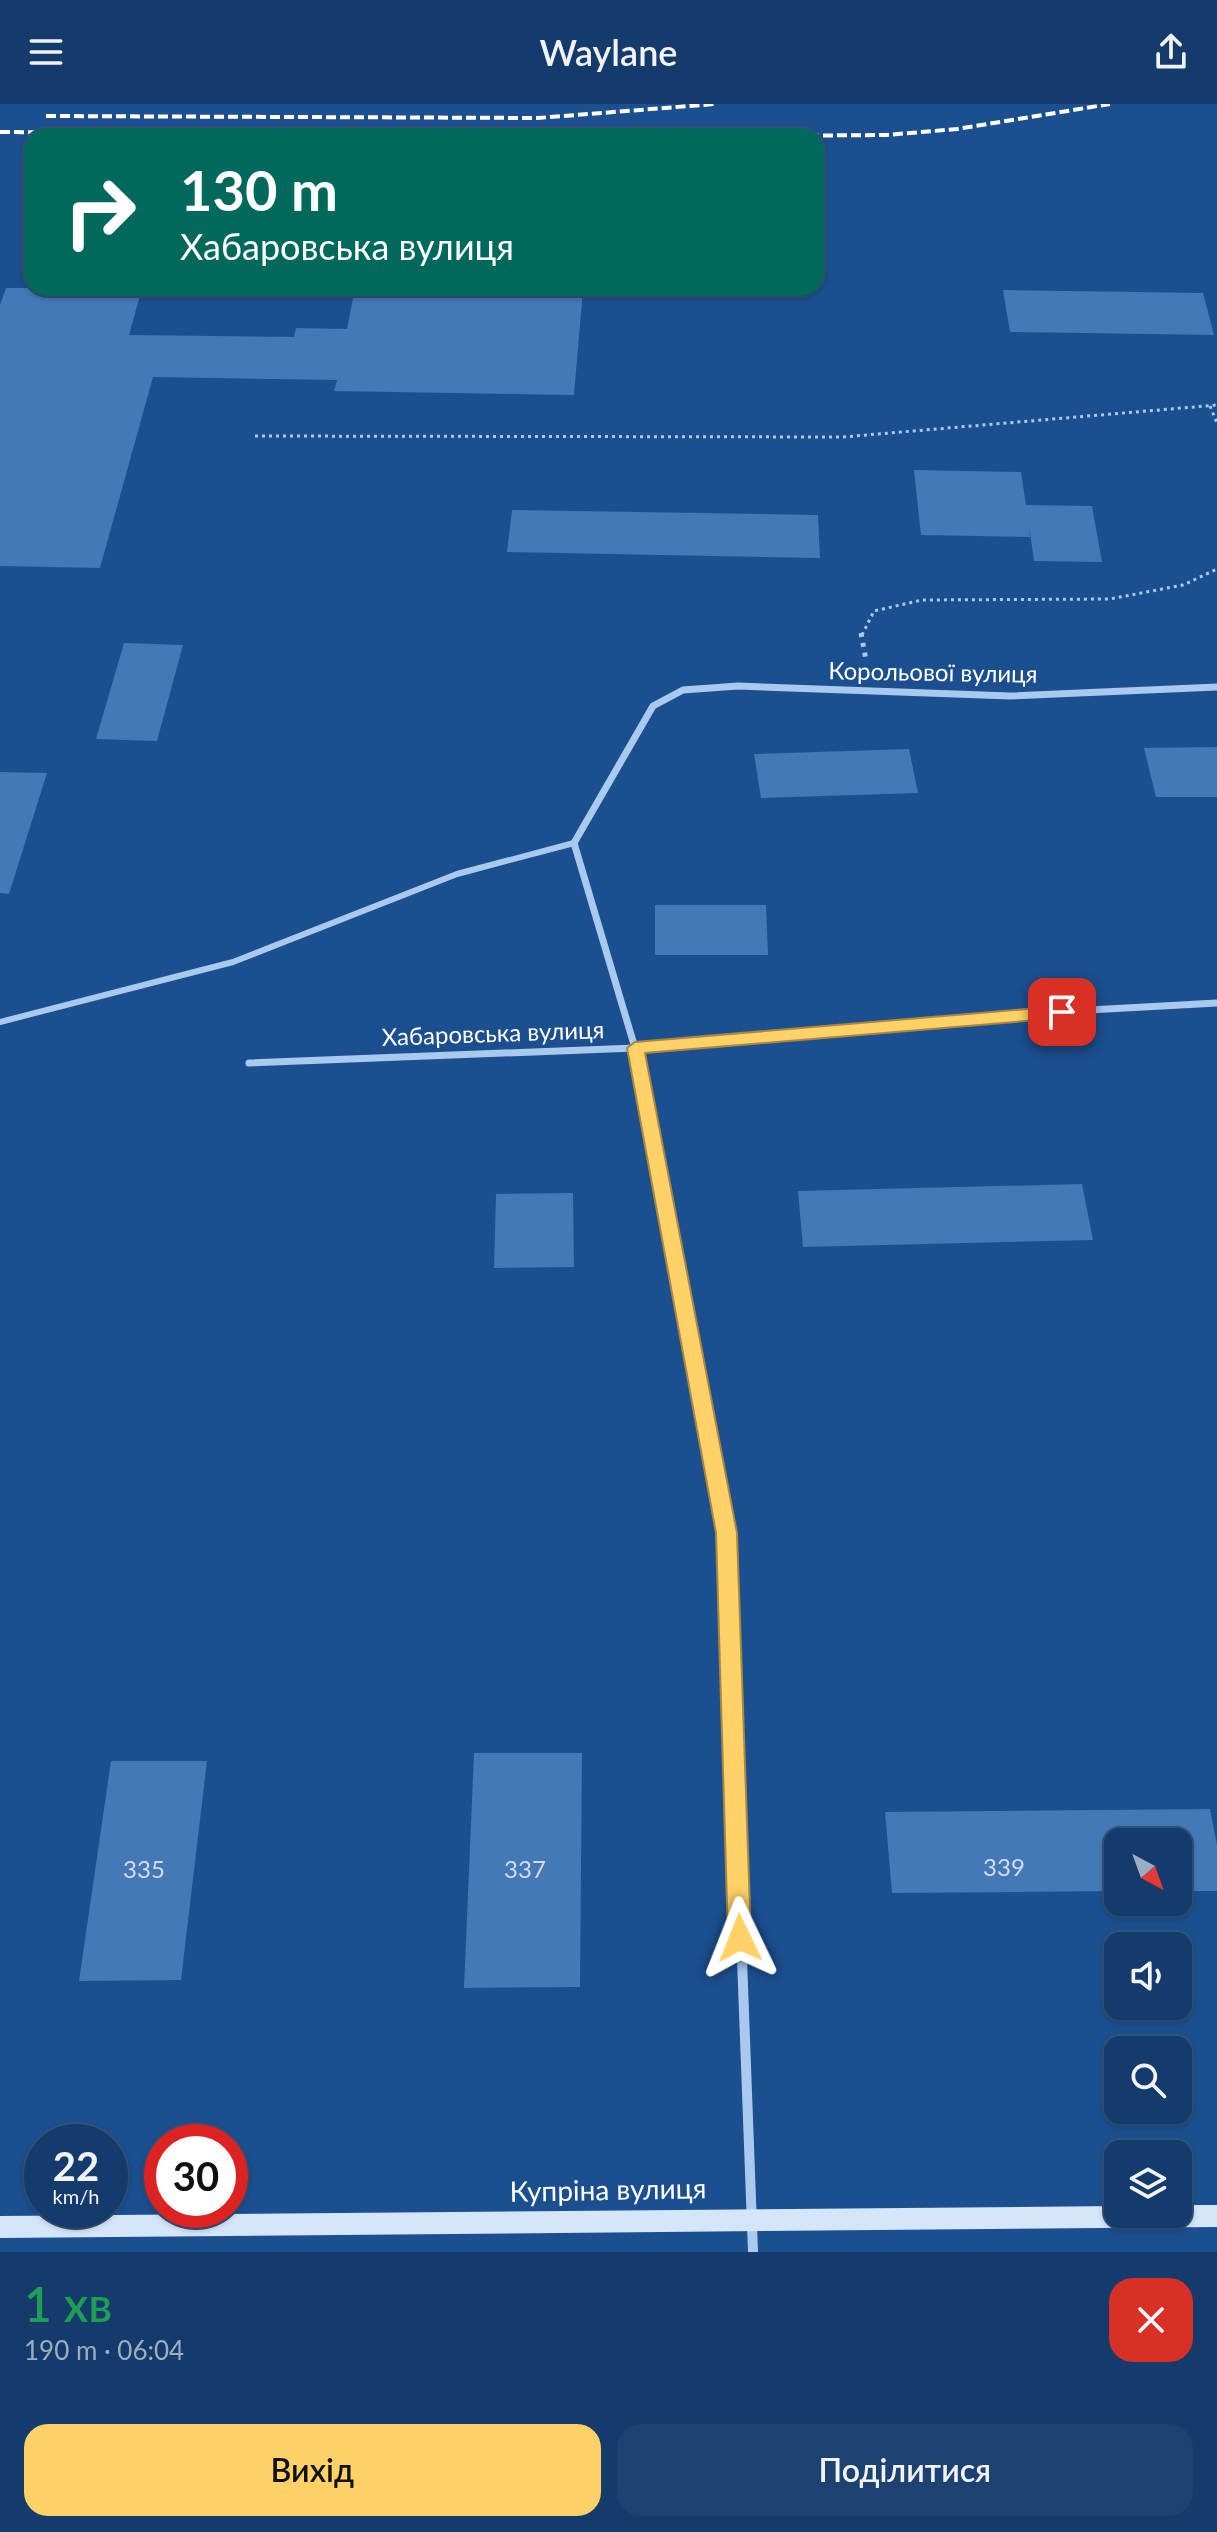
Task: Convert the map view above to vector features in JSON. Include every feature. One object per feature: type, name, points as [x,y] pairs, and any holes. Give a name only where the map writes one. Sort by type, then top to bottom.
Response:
[{"type":"main road","name":"Купріна вулиця","points":[[0,2227],[1217,2216]]},
{"type":"street","name":"Корольової вулиця","points":[[574,843],[653,706],[683,690],[738,686],[1010,696],[1217,687]]},
{"type":"street","points":[[574,843],[635,1048],[726,1533],[749,2218],[753,2252]]},
{"type":"street","name":"Хабаровська вулиця","points":[[249,1063],[635,1048],[1000,1015],[1217,1003]]},
{"type":"lane","points":[[0,1022],[233,962],[457,874],[574,843]]},
{"type":"path","points":[[255,436],[843,437],[1217,405]]},
{"type":"path","points":[[1210,406],[1217,423]]},
{"type":"path","points":[[870,691],[861,631],[874,611],[920,600],[1095,602],[1191,584],[1217,569]]},
{"type":"building","points":[[6,288],[24,288],[24,296],[140,296],[129,335],[294,337],[296,328],[347,329],[353,296],[582,296],[574,395],[334,391],[337,380],[153,377],[100,568],[0,566],[0,305]]},
{"type":"building","points":[[1003,290],[1203,293],[1214,335],[1010,332]]},
{"type":"building","points":[[914,470],[1021,472],[1026,505],[1092,506],[1102,562],[1034,561],[1029,525],[1030,537],[921,535]]},
{"type":"building","points":[[512,510],[818,515],[820,558],[507,552]]},
{"type":"building","points":[[124,643],[183,645],[157,741],[96,739]]},
{"type":"building","points":[[1217,747],[1217,797],[1156,797],[1144,748]]},
{"type":"building","points":[[909,749],[918,793],[761,798],[754,754]]},
{"type":"building","points":[[0,772],[47,773],[9,894],[0,893]]},
{"type":"building","points":[[655,905],[766,905],[768,955],[655,955]]},
{"type":"building","points":[[1082,1184],[1093,1240],[803,1247],[798,1191]]},
{"type":"building","points":[[573,1193],[574,1267],[494,1268],[496,1194]]},
{"type":"building","points":[[474,1753],[582,1753],[580,1987],[464,1988]]},
{"type":"building","points":[[111,1761],[207,1761],[181,1980],[79,1981]]},
{"type":"building","points":[[1210,1809],[1217,1845],[1217,1891],[1192,1891],[1192,1828],[1104,1828],[1104,1891],[892,1893],[885,1812]]},
{"type":"railway","points":[[46,116],[538,118],[715,104]]},
{"type":"railway","points":[[824,135],[886,135],[957,129],[1110,104]]},
{"type":"railway","points":[[0,132],[24,132]]},
{"type":"route","points":[[740,1938],[726,1533],[635,1048],[1062,1012]]}]
